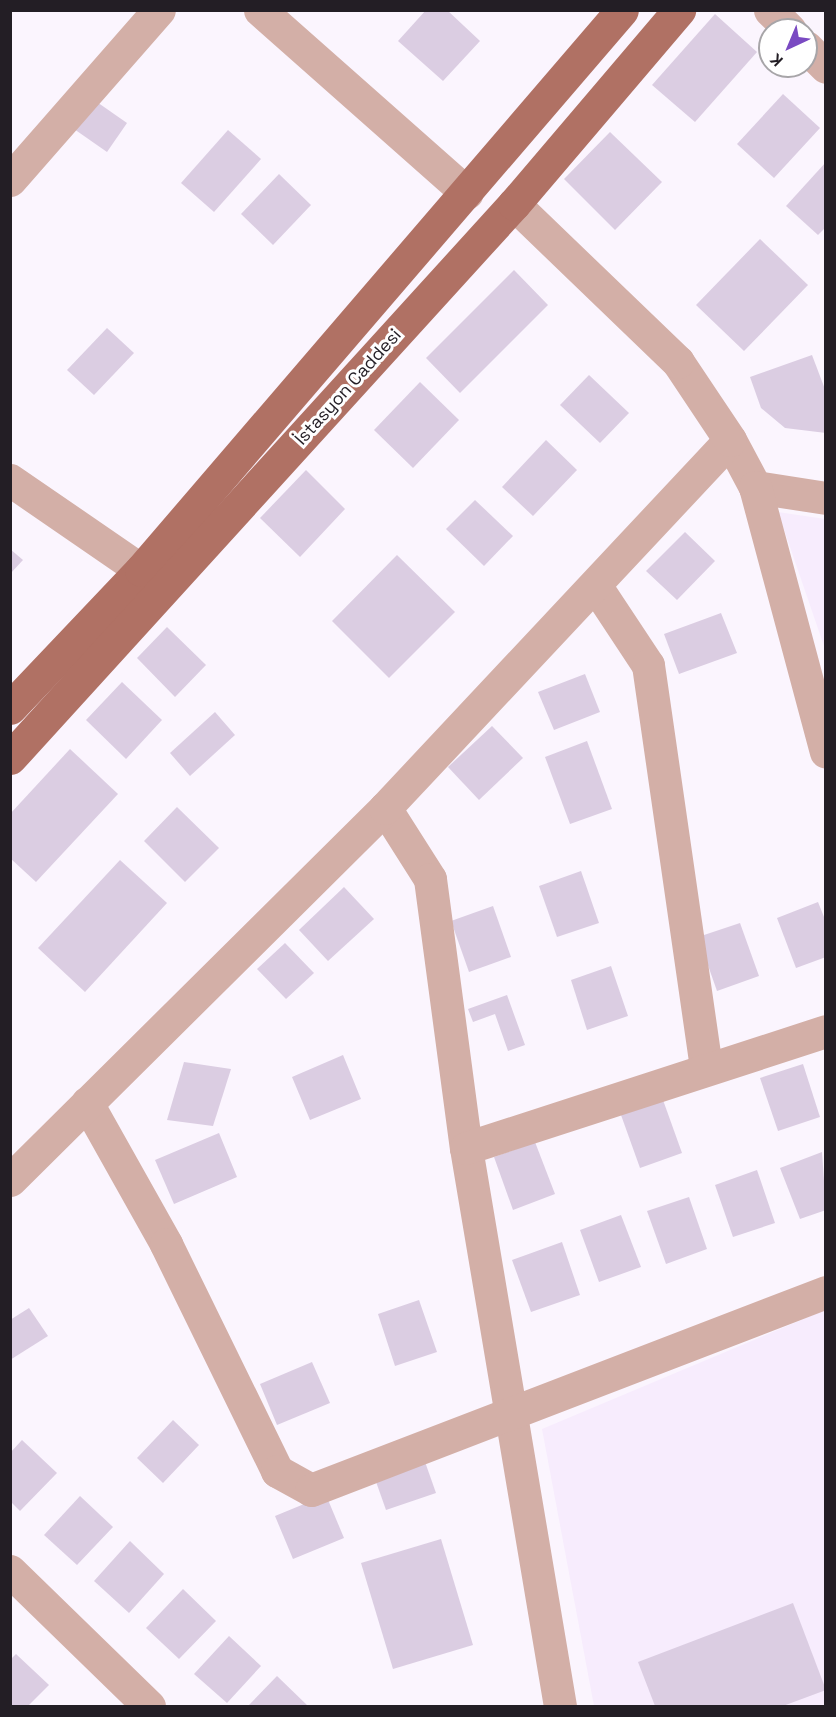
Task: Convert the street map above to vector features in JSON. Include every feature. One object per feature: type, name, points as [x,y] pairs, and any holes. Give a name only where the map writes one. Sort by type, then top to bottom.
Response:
[{"type":"main road","points":[[10,708],[141,570],[622,10]]},
{"type":"main road","name":"İstasyon Caddesi","points":[[10,759],[514,204],[679,10]]},
{"type":"street","points":[[10,180],[159,10]]},
{"type":"street","points":[[260,10],[467,193]]},
{"type":"street","points":[[514,204],[678,362],[730,440],[755,487],[825,752]]},
{"type":"street","points":[[10,1180],[385,808],[730,440]]},
{"type":"street","points":[[10,480],[141,570]]},
{"type":"street","points":[[755,487],[825,498]]},
{"type":"street","points":[[595,585],[648,665],[706,1068]]},
{"type":"street","points":[[385,808],[430,879],[466,1148],[508,1415],[560,1707]]},
{"type":"street","points":[[466,1148],[825,1031]]},
{"type":"street","points":[[87,1103],[166,1244],[277,1471],[311,1490],[825,1292]]},
{"type":"street","points":[[10,1571],[149,1706]]},
{"type":"shaded area","points":[[778,512],[825,519],[825,649]]},
{"type":"shaded area","points":[[825,1310],[825,1706],[594,1706],[542,1429]]},
{"type":"building","points":[[426,10],[447,10],[480,41],[443,81],[398,41]]},
{"type":"building","points":[[715,14],[757,52],[695,122],[652,85]]},
{"type":"building","points":[[783,94],[820,128],[774,178],[737,144]]},
{"type":"building","points":[[94,100],[127,123],[107,152],[74,129]]},
{"type":"building","points":[[228,130],[261,159],[214,212],[181,183]]},
{"type":"building","points":[[610,132],[662,182],[615,230],[564,179]]},
{"type":"building","points":[[826,162],[826,227],[818,235],[786,206]]},
{"type":"building","points":[[279,174],[311,205],[273,245],[241,214]]},
{"type":"building","points":[[760,239],[808,285],[744,351],[696,305]]},
{"type":"building","points":[[514,270],[548,305],[460,393],[426,358]]},
{"type":"building","points":[[107,328],[134,353],[94,395],[67,370]]},
{"type":"building","points":[[812,355],[826,392],[826,433],[785,428],[761,408],[750,377]]},
{"type":"building","points":[[589,375],[629,413],[600,443],[560,405]]},
{"type":"building","points":[[420,382],[459,420],[413,468],[374,430]]},
{"type":"building","points":[[546,440],[577,470],[533,516],[502,487]]},
{"type":"building","points":[[306,470],[345,509],[300,557],[260,518]]},
{"type":"building","points":[[475,500],[513,536],[484,566],[446,529]]},
{"type":"building","points":[[685,532],[715,561],[677,600],[646,571]]},
{"type":"building","points":[[10,549],[23,560],[10,574]]},
{"type":"building","points":[[397,555],[455,612],[389,678],[332,621]]},
{"type":"building","points":[[721,613],[737,653],[679,674],[664,634]]},
{"type":"building","points":[[167,627],[206,665],[175,697],[137,658]]},
{"type":"building","points":[[585,674],[600,712],[554,730],[538,692]]},
{"type":"building","points":[[122,682],[162,720],[126,759],[86,720]]},
{"type":"building","points":[[215,712],[235,735],[190,776],[170,753]]},
{"type":"building","points":[[492,726],[523,758],[479,800],[448,767]]},
{"type":"building","points":[[587,741],[612,809],[570,824],[545,757]]},
{"type":"building","points":[[70,749],[118,794],[36,882],[10,858],[10,814]]},
{"type":"building","points":[[177,807],[219,848],[185,882],[144,841]]},
{"type":"building","points":[[120,860],[167,903],[85,992],[38,948]]},
{"type":"building","points":[[581,871],[599,923],[557,937],[539,886]]},
{"type":"building","points":[[344,887],[374,919],[328,961],[299,930]]},
{"type":"building","points":[[818,902],[826,922],[826,957],[796,968],[777,918]]},
{"type":"building","points":[[493,906],[511,957],[469,972],[451,921]]},
{"type":"building","points":[[740,923],[759,976],[717,991],[698,937]]},
{"type":"building","points":[[285,943],[314,973],[286,999],[257,969]]},
{"type":"building","points":[[611,966],[628,1016],[587,1030],[571,980]]},
{"type":"building","points":[[507,995],[525,1045],[508,1051],[495,1014],[473,1022],[468,1009]]},
{"type":"building","points":[[343,1055],[361,1099],[310,1120],[292,1077]]},
{"type":"building","points":[[184,1062],[231,1069],[213,1126],[167,1120]]},
{"type":"building","points":[[803,1064],[820,1117],[778,1131],[760,1078]]},
{"type":"building","points":[[663,1100],[682,1153],[640,1168],[621,1115]]},
{"type":"building","points":[[219,1133],[237,1177],[174,1204],[155,1160]]},
{"type":"building","points":[[535,1142],[555,1194],[513,1210],[494,1157]]},
{"type":"building","points":[[822,1152],[826,1210],[800,1219],[780,1168]]},
{"type":"building","points":[[757,1170],[775,1223],[733,1237],[715,1185]]},
{"type":"building","points":[[689,1197],[707,1249],[666,1264],[647,1211]]},
{"type":"building","points":[[621,1215],[641,1267],[599,1282],[580,1230]]},
{"type":"building","points":[[562,1242],[580,1295],[531,1312],[512,1260]]},
{"type":"building","points":[[419,1300],[437,1352],[395,1366],[378,1314]]},
{"type":"building","points":[[29,1308],[48,1336],[10,1360],[10,1320]]},
{"type":"building","points":[[312,1362],[330,1403],[277,1425],[260,1384]]},
{"type":"building","points":[[173,1420],[199,1445],[163,1483],[137,1458]]},
{"type":"building","points":[[22,1440],[57,1473],[20,1511],[10,1501],[10,1453]]},
{"type":"building","points":[[424,1459],[436,1493],[386,1510],[374,1476]]},
{"type":"building","points":[[326,1495],[344,1538],[293,1559],[275,1516]]},
{"type":"building","points":[[80,1496],[113,1527],[77,1565],[44,1535]]},
{"type":"building","points":[[441,1539],[473,1645],[393,1669],[361,1563]]},
{"type":"building","points":[[130,1541],[164,1574],[129,1613],[94,1581]]},
{"type":"building","points":[[183,1589],[216,1621],[179,1659],[146,1628]]},
{"type":"building","points":[[793,1603],[826,1690],[783,1706],[655,1706],[638,1662]]},
{"type":"building","points":[[229,1636],[261,1666],[227,1703],[194,1674]]},
{"type":"building","points":[[16,1654],[49,1685],[28,1706],[10,1706],[10,1660]]},
{"type":"building","points":[[277,1676],[308,1706],[248,1706]]}]
